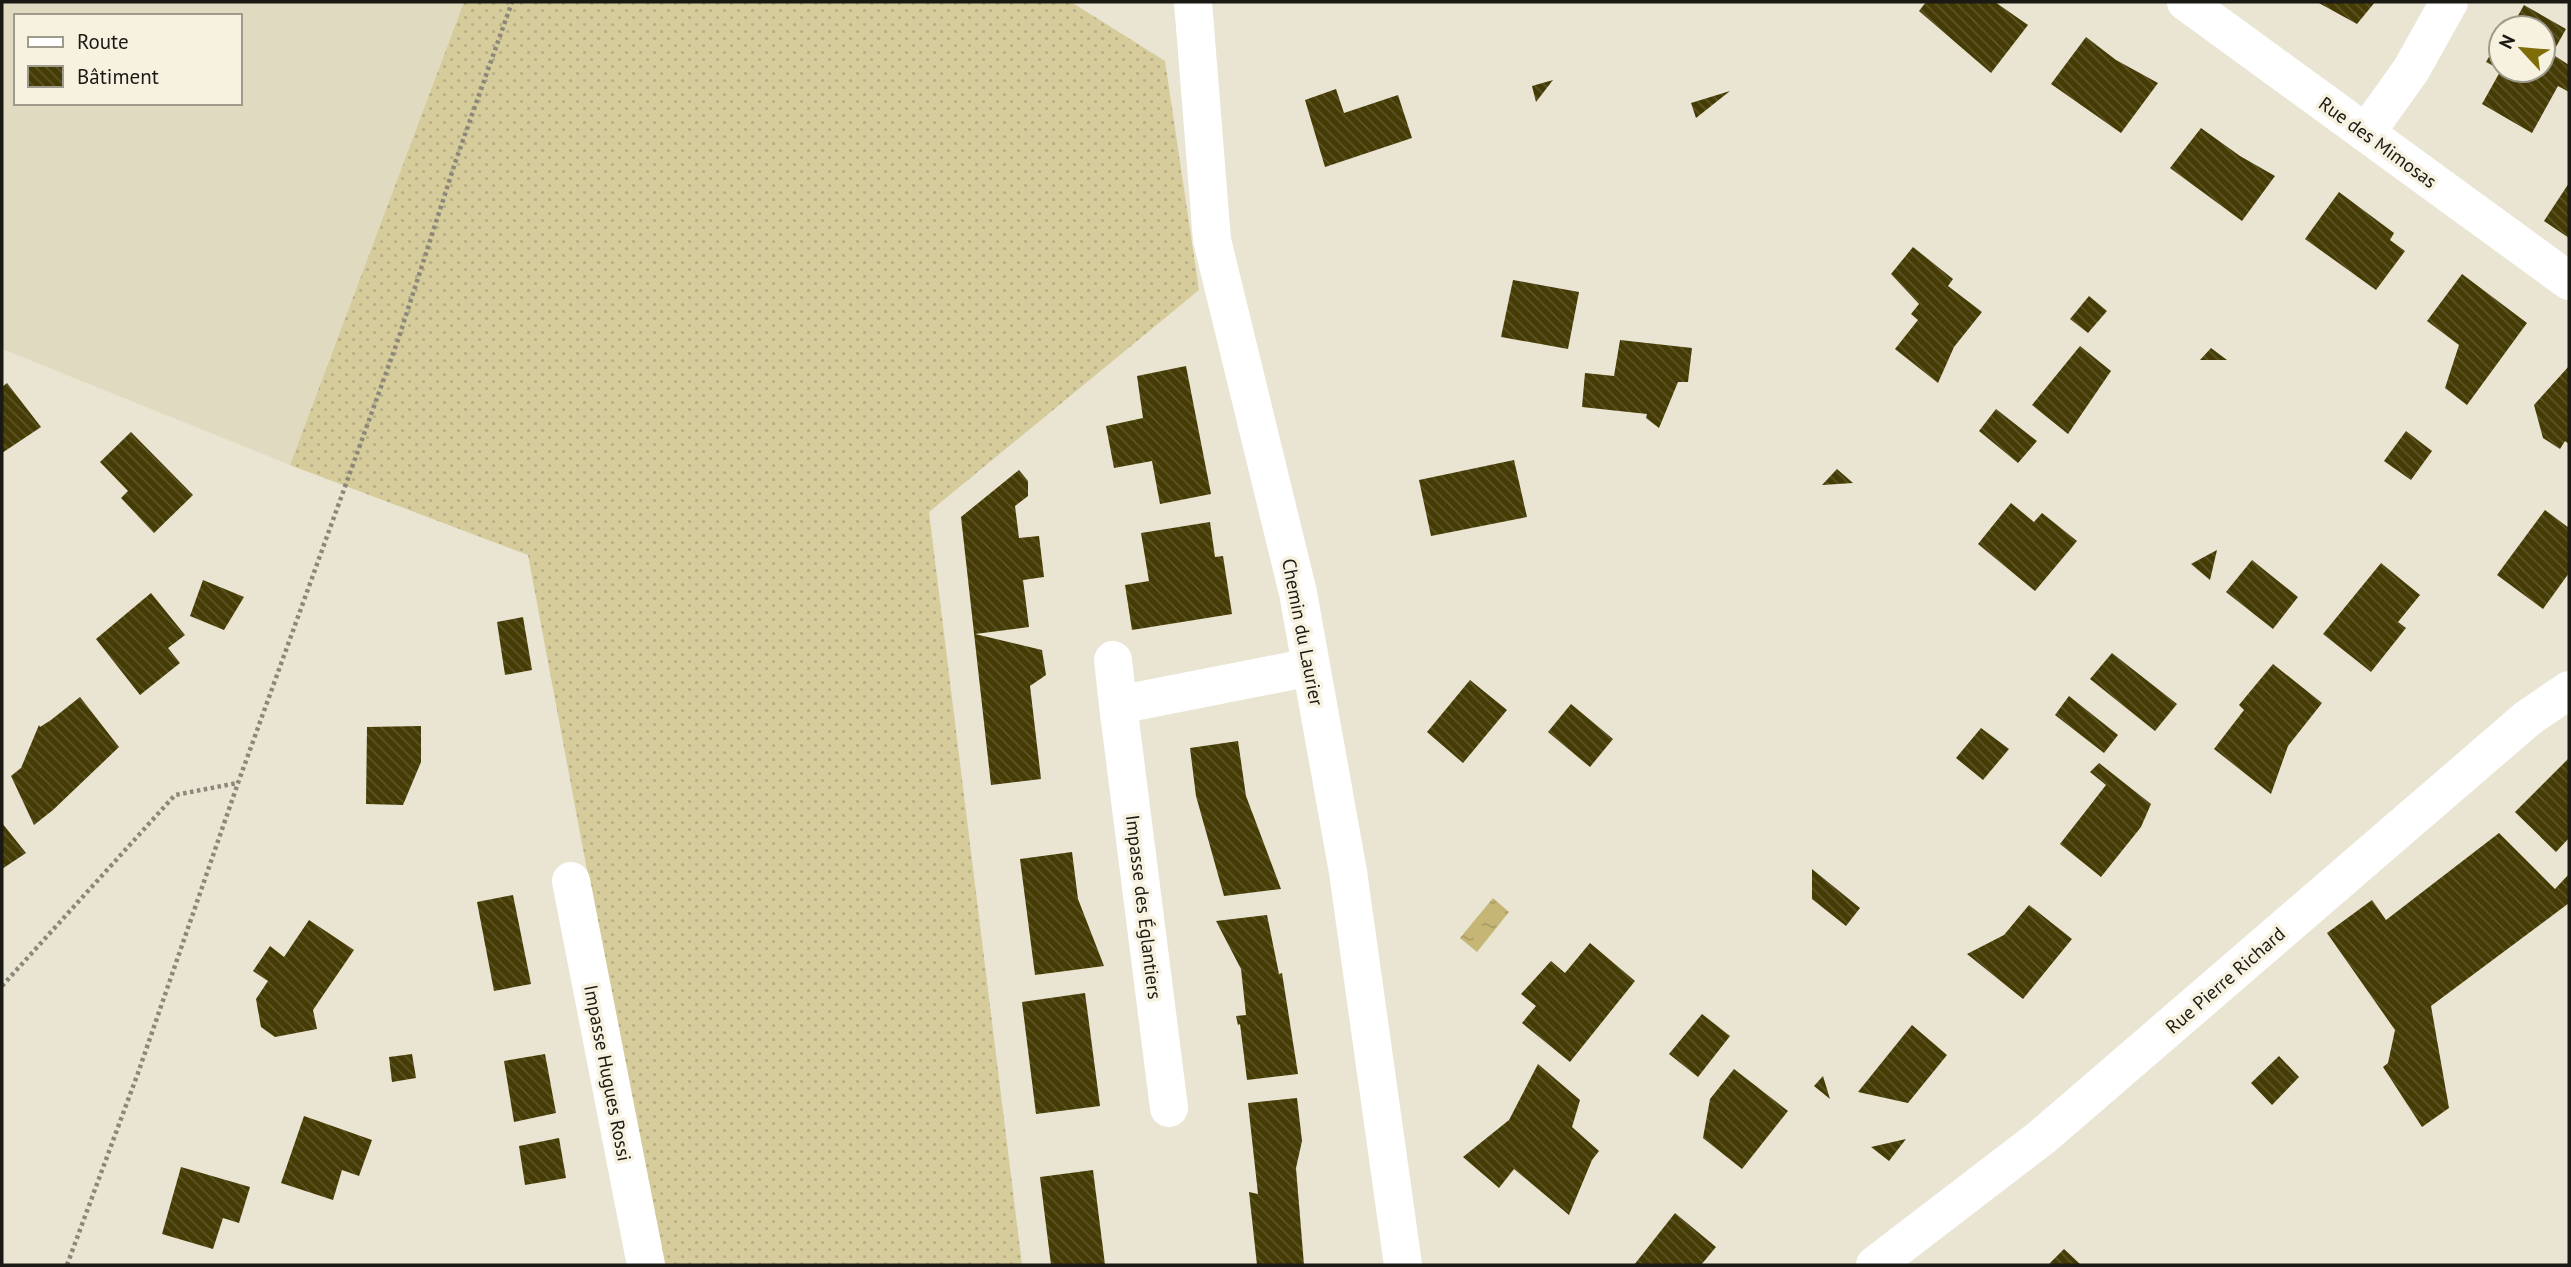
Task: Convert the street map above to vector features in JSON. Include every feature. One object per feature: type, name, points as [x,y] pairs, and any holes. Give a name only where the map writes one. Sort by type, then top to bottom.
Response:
[{"type":"street","name":"Chemin du Laurier","points":[[1194,2],[1212,240],[1298,593],[1348,872],[1403,1265]]},
{"type":"street","name":"Rue des Mimosas","points":[[2186,2],[2569,282]]},
{"type":"street","points":[[2365,133],[2410,70],[2449,2]]},
{"type":"street","name":"Impasse des Églantiers","points":[[1113,660],[1169,1108]]},
{"type":"street","points":[[1118,705],[1311,667]]},
{"type":"street","name":"Rue Pierre Richard","points":[[1875,1265],[2042,1138],[2528,718],[2569,690]]},
{"type":"street","name":"Impasse Hugues Rossi","points":[[570,881],[646,1265]]},
{"type":"path","points":[[67,1265],[138,1073],[238,783],[399,337],[456,160],[512,2]]},
{"type":"path","points":[[2,986],[175,794],[238,783]]},
{"type":"shaded area","points":[[2,2],[464,2],[290,465],[2,349]]},
{"type":"shaded area","points":[[464,2],[1071,2],[1165,61],[1199,290],[929,512],[1022,1265],[661,1265],[528,555],[290,465]]},
{"type":"water","points":[[1493,898],[1509,912],[1477,952],[1460,938]]},
{"type":"building","points":[[1926,2],[1995,2],[2028,25],[1991,73],[1919,11]]},
{"type":"building","points":[[2317,2],[2375,2],[2357,24]]},
{"type":"building","points":[[2524,5],[2540,14],[2519,14]]},
{"type":"building","points":[[2557,24],[2566,29],[2557,45]]},
{"type":"building","points":[[2086,37],[2116,60],[2158,83],[2121,133],[2051,84]]},
{"type":"building","points":[[2557,57],[2569,65],[2569,92],[2558,86],[2532,133],[2482,104],[2493,84],[2557,84]]},
{"type":"building","points":[[1553,80],[1536,102],[1532,86]]},
{"type":"building","points":[[1336,89],[1344,113],[1398,95],[1412,138],[1325,167],[1305,100]]},
{"type":"building","points":[[1730,91],[1696,118],[1691,103]]},
{"type":"building","points":[[2201,128],[2240,156],[2275,176],[2242,221],[2170,168]]},
{"type":"building","points":[[2569,183],[2569,238],[2544,221]]},
{"type":"building","points":[[2339,192],[2394,233],[2390,240],[2405,251],[2376,290],[2305,239]]},
{"type":"building","points":[[1913,247],[1953,279],[1948,286],[1982,312],[1954,347],[1938,383],[1895,349],[1918,320],[1911,314],[1919,304],[1891,274]]},
{"type":"building","points":[[2462,274],[2527,323],[2467,405],[2445,388],[2459,345],[2427,321]]},
{"type":"building","points":[[1513,280],[1579,292],[1568,349],[1501,337]]},
{"type":"building","points":[[2089,296],[2107,311],[2088,333],[2070,319]]},
{"type":"building","points":[[1620,340],[1692,348],[1688,382],[1678,382],[1659,428],[1646,418],[1647,414],[1582,407],[1585,373],[1614,376]]},
{"type":"building","points":[[2080,346],[2111,371],[2068,434],[2032,405]]},
{"type":"building","points":[[2211,348],[2227,360],[2200,360]]},
{"type":"building","points":[[1186,366],[1211,494],[1160,504],[1152,461],[1114,468],[1106,426],[1143,418],[1137,376]]},
{"type":"building","points":[[2569,366],[2569,444],[2565,441],[2560,449],[2543,438],[2534,405]]},
{"type":"building","points":[[7,383],[41,427],[2,453],[2,387]]},
{"type":"building","points":[[1996,409],[2037,441],[2018,463],[1979,431]]},
{"type":"building","points":[[2406,431],[2432,451],[2411,480],[2384,461]]},
{"type":"building","points":[[131,432],[193,495],[154,533],[121,498],[128,491],[100,462]]},
{"type":"building","points":[[1514,460],[1527,517],[1431,536],[1419,480]]},
{"type":"building","points":[[1837,469],[1853,483],[1822,485]]},
{"type":"building","points":[[1019,470],[1028,481],[1028,496],[1015,506],[1019,538],[1039,536],[1044,577],[1023,580],[1029,627],[975,634],[1042,650],[1046,675],[1030,686],[1041,779],[991,785],[961,517]]},
{"type":"building","points":[[2011,503],[2034,522],[2042,513],[2077,541],[2035,591],[1978,544]]},
{"type":"building","points":[[2545,510],[2569,528],[2569,573],[2543,609],[2497,575]]},
{"type":"building","points":[[1210,522],[1215,557],[1223,556],[1232,614],[1132,630],[1125,585],[1149,581],[1141,533]]},
{"type":"building","points":[[2217,550],[2210,580],[2191,564]]},
{"type":"building","points":[[2252,560],[2298,597],[2273,629],[2226,592]]},
{"type":"building","points":[[2381,563],[2420,595],[2398,622],[2406,628],[2371,672],[2323,634]]},
{"type":"building","points":[[203,580],[244,597],[224,630],[190,616]]},
{"type":"building","points":[[151,593],[185,635],[168,648],[180,663],[140,695],[96,639]]},
{"type":"building","points":[[523,617],[532,670],[505,675],[497,622]]},
{"type":"building","points":[[2112,653],[2177,704],[2155,731],[2090,679]]},
{"type":"building","points":[[2273,664],[2322,703],[2288,746],[2271,794],[2214,749],[2244,710],[2239,705]]},
{"type":"building","points":[[1470,680],[1507,710],[1463,763],[1427,732]]},
{"type":"building","points":[[2069,696],[2118,735],[2104,753],[2055,715]]},
{"type":"building","points":[[80,697],[119,747],[34,825],[11,776],[21,768],[39,725],[40,727],[51,720]]},
{"type":"building","points":[[1571,704],[1613,739],[1590,767],[1548,732]]},
{"type":"building","points":[[421,726],[421,762],[403,805],[366,804],[367,727]]},
{"type":"building","points":[[1981,728],[2009,749],[1983,780],[1956,758]]},
{"type":"building","points":[[1238,741],[1246,796],[1281,889],[1224,896],[1196,796],[1190,748]]},
{"type":"building","points":[[2569,758],[2569,838],[2556,852],[2515,812]]},
{"type":"building","points":[[2099,763],[2151,804],[2141,827],[2101,877],[2060,844],[2106,785],[2090,772]]},
{"type":"building","points":[[2,823],[26,853],[2,869]]},
{"type":"building","points":[[2499,833],[2555,889],[2569,874],[2569,903],[2431,1006],[2449,1108],[2422,1127],[2383,1067],[2388,1063],[2395,1030],[2327,933],[2372,900],[2386,920]]},
{"type":"building","points":[[1072,852],[1078,899],[1104,966],[1035,975],[1020,859]]},
{"type":"building","points":[[1812,869],[1860,908],[1846,926],[1812,899]]},
{"type":"building","points":[[513,895],[531,984],[494,991],[477,902]]},
{"type":"building","points":[[2029,905],[2072,939],[2023,999],[1967,954],[2004,935]]},
{"type":"building","points":[[1267,915],[1279,974],[1282,973],[1298,1074],[1247,1080],[1240,1024],[1238,1025],[1236,1016],[1246,1015],[1241,969],[1216,921]]},
{"type":"building","points":[[309,920],[354,950],[313,1010],[317,1029],[275,1037],[261,1027],[256,999],[268,981],[253,971],[270,946],[284,957]]},
{"type":"building","points":[[1590,943],[1635,981],[1570,1062],[1522,1023],[1536,1006],[1521,994],[1551,961],[1565,973]]},
{"type":"building","points":[[1085,993],[1100,1106],[1036,1114],[1022,1002]]},
{"type":"building","points":[[1702,1014],[1730,1036],[1698,1077],[1669,1054]]},
{"type":"building","points":[[1912,1025],[1947,1055],[1908,1103],[1858,1092]]},
{"type":"building","points":[[412,1054],[416,1078],[392,1082],[389,1057]]},
{"type":"building","points":[[545,1054],[556,1113],[514,1122],[504,1061]]},
{"type":"building","points":[[2279,1056],[2299,1077],[2272,1105],[2251,1083]]},
{"type":"building","points":[[1538,1064],[1580,1100],[1572,1127],[1599,1151],[1592,1160],[1569,1215],[1514,1169],[1499,1188],[1463,1157],[1509,1120]]},
{"type":"building","points":[[1734,1069],[1788,1111],[1742,1169],[1703,1138],[1710,1099]]},
{"type":"building","points":[[1823,1076],[1830,1099],[1814,1086]]},
{"type":"building","points":[[1297,1098],[1302,1141],[1296,1168],[1304,1265],[1257,1265],[1249,1192],[1258,1194],[1248,1103]]},
{"type":"building","points":[[304,1116],[372,1140],[359,1176],[342,1170],[333,1200],[281,1183]]},
{"type":"building","points":[[559,1138],[566,1178],[525,1185],[519,1146]]},
{"type":"building","points":[[1906,1139],[1889,1161],[1871,1147]]},
{"type":"building","points":[[181,1167],[250,1187],[239,1223],[223,1218],[213,1249],[162,1234]]},
{"type":"building","points":[[1093,1170],[1105,1265],[1051,1265],[1040,1177]]},
{"type":"building","points":[[1675,1213],[1716,1247],[1701,1265],[1634,1265]]},
{"type":"building","points":[[2064,1249],[2081,1265],[2048,1265]]}]
